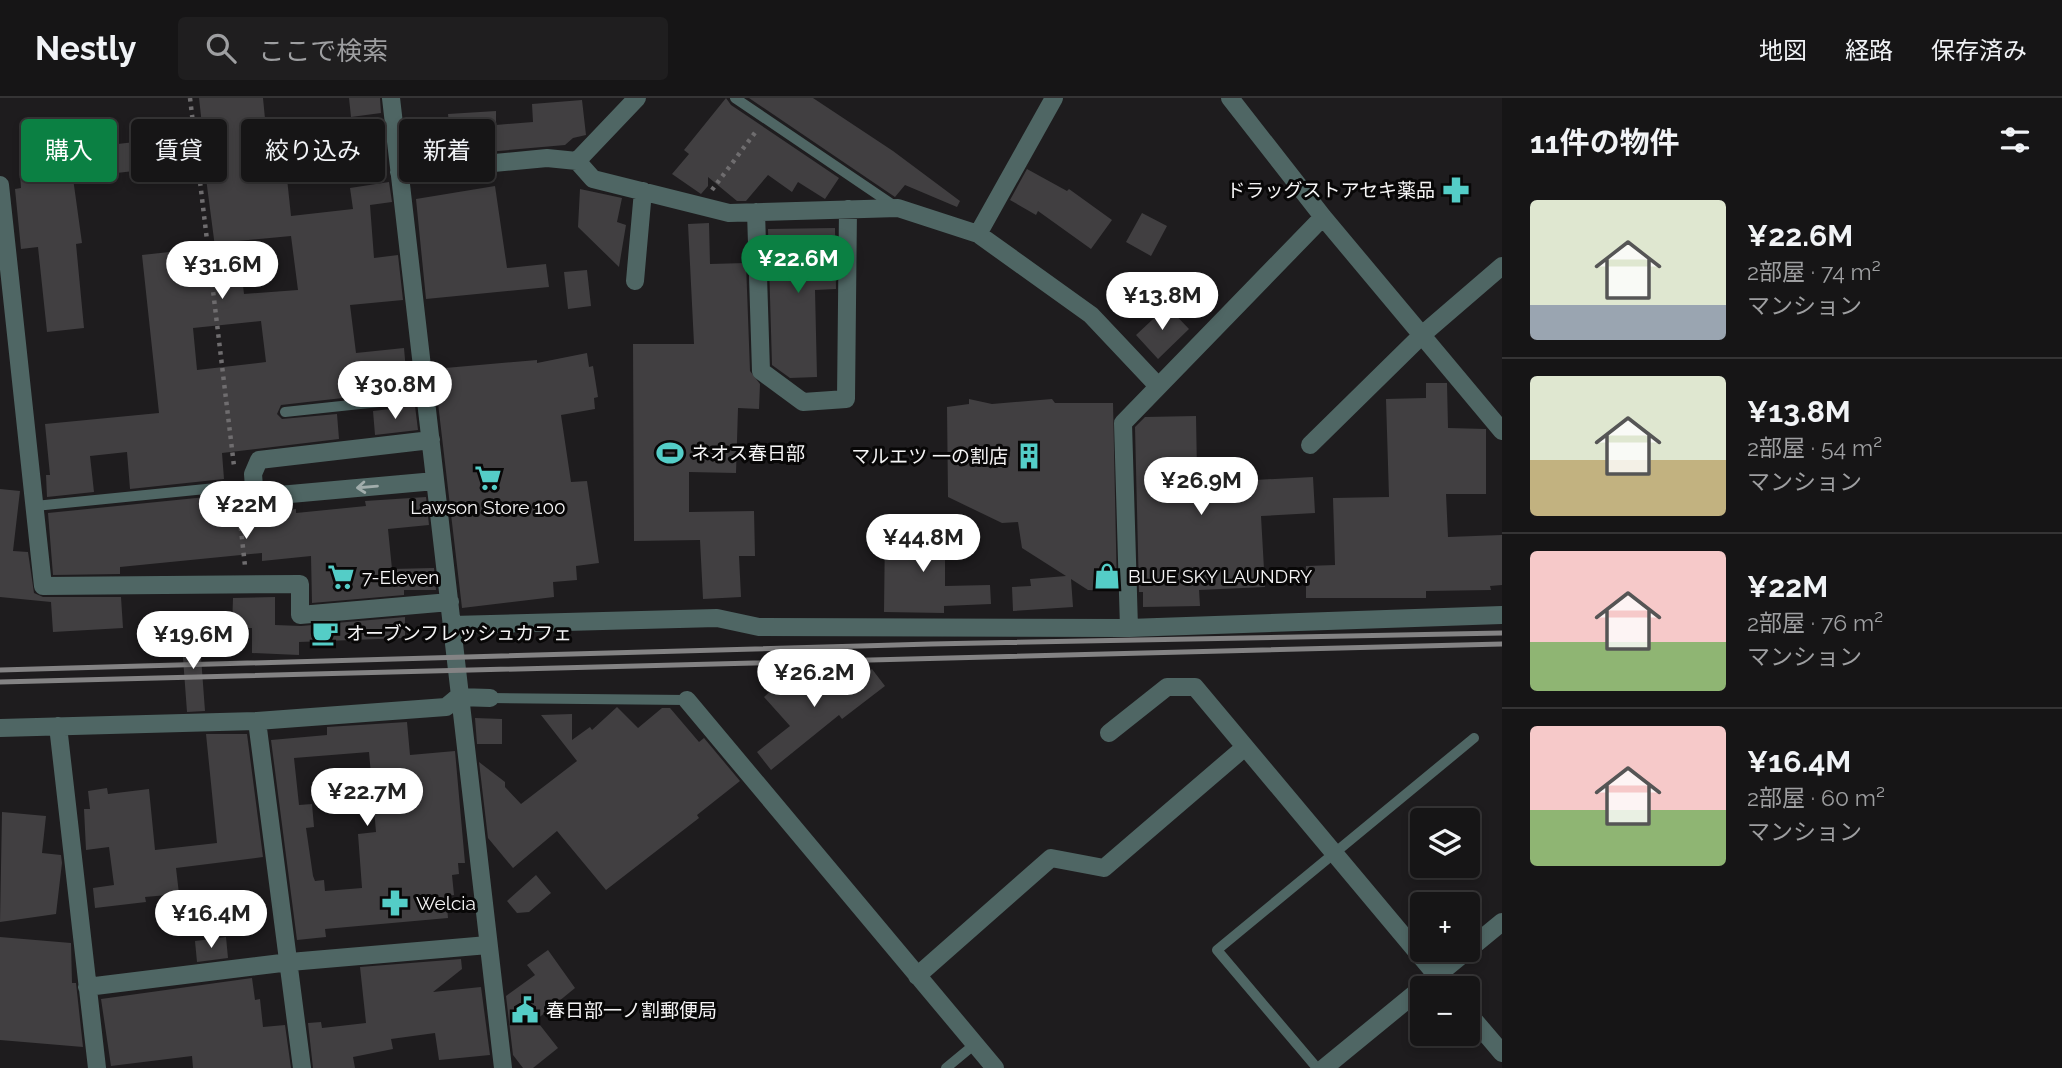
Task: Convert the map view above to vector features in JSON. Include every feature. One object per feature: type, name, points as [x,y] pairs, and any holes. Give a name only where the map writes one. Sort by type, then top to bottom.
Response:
[{"type":"street","points":[[391,98],[399,172]]},
{"type":"street","points":[[577,161],[637,98]]},
{"type":"street","points":[[978,234],[1054,98]]},
{"type":"street","points":[[1230,98],[1323,217],[1502,431]]},
{"type":"street","points":[[495,163],[547,158],[577,161],[593,179],[729,213],[898,208],[978,234],[1091,315],[1158,386]]},
{"type":"street","points":[[400,182],[503,1068]]},
{"type":"street","points":[[0,185],[43,586],[300,584],[300,615],[450,601]]},
{"type":"street","points":[[635,281],[643,191]]},
{"type":"street","points":[[756,212],[761,371],[803,402],[846,399],[848,209]]},
{"type":"street","points":[[1129,628],[1123,423],[1323,217]]},
{"type":"street","points":[[1311,445],[1423,334],[1502,266]]},
{"type":"street","points":[[431,440],[259,460],[253,474],[254,487],[268,496],[435,481]]},
{"type":"street","points":[[452,625],[717,618],[759,627],[1129,628],[1502,615]]},
{"type":"street","points":[[1109,733],[1167,687],[1195,687],[1438,976]]},
{"type":"street","points":[[0,728],[257,721],[446,707],[458,697],[490,698]]},
{"type":"street","points":[[687,701],[995,1068]]},
{"type":"street","points":[[257,721],[302,1068]]},
{"type":"street","points":[[58,726],[97,1068]]},
{"type":"street","points":[[917,976],[1051,858],[1104,868],[1245,747]]},
{"type":"street","points":[[1480,940],[1502,922]]},
{"type":"street","points":[[87,986],[289,962],[488,944]]},
{"type":"street","points":[[1448,976],[1459,962]]},
{"type":"street","points":[[1324,1068],[1410,1006]]},
{"type":"street","points":[[1488,1036],[1502,1024]]},
{"type":"street","points":[[1480,1027],[1502,1053]]},
{"type":"lane","points":[[736,98],[898,208]]},
{"type":"lane","points":[[285,412],[426,397]]},
{"type":"lane","points":[[35,506],[236,486]]},
{"type":"lane","points":[[490,698],[687,701]]},
{"type":"lane","points":[[1317,1068],[1217,950],[1474,737]]},
{"type":"lane","points":[[946,1068],[975,1044]]},
{"type":"path","points":[[190,98],[248,585]]},
{"type":"path","points":[[702,205],[765,118]]},
{"type":"building","points":[[199,98],[263,98],[265,119],[241,119],[241,182],[287,182],[291,216],[353,209],[350,188],[389,182],[392,202],[370,205],[374,258],[398,255],[403,300],[350,305],[356,353],[404,348],[406,371],[411,371],[413,390],[281,405],[277,414],[282,419],[337,414],[339,439],[222,453],[224,479],[130,489],[127,452],[90,456],[94,492],[47,497],[46,475],[50,475],[45,424],[159,413],[142,255],[215,247],[206,182],[227,182],[227,119],[201,119]],"holes":[[[291,236],[298,290],[244,294],[238,241]],[[261,321],[266,362],[197,370],[193,328]]]},
{"type":"building","points":[[349,98],[380,98],[381,113],[351,117]]},
{"type":"building","points":[[726,98],[731,105],[839,178],[825,199],[798,182],[792,192],[768,175],[746,201],[737,201],[708,177],[708,186],[701,194],[672,174],[689,154],[684,150]]},
{"type":"building","points":[[749,98],[813,98],[893,151],[960,201],[957,207],[905,185],[895,197]]},
{"type":"building","points":[[582,100],[586,135],[573,138],[565,145],[495,151],[495,119],[448,119],[448,114],[496,111],[496,125],[533,122],[532,104]]},
{"type":"building","points":[[131,142],[131,171],[117,173],[117,144]]},
{"type":"building","points":[[19,158],[21,182],[74,182],[82,243],[76,244],[84,328],[47,332],[38,247],[21,249],[15,189],[21,188]]},
{"type":"building","points":[[1027,169],[1067,191],[1069,189],[1112,220],[1091,249],[1038,211],[1036,215],[1010,200]]},
{"type":"building","points":[[495,186],[507,268],[546,264],[549,287],[426,299],[416,199]]},
{"type":"building","points":[[580,189],[622,198],[617,222],[626,225],[619,267],[578,227]]},
{"type":"building","points":[[1142,213],[1167,226],[1151,256],[1126,242]]},
{"type":"building","points":[[709,223],[710,264],[746,263],[750,371],[760,384],[759,409],[738,408],[736,473],[689,472],[689,512],[754,511],[755,556],[739,556],[741,597],[703,599],[700,540],[634,541],[633,344],[694,344],[688,224]]},
{"type":"building","points":[[835,228],[836,289],[815,290],[817,377],[790,378],[772,365],[768,229]]},
{"type":"building","points":[[587,270],[591,306],[568,309],[564,272]]},
{"type":"building","points":[[1167,306],[1189,329],[1158,359],[1136,335]]},
{"type":"building","points":[[587,353],[589,367],[593,366],[598,397],[594,398],[595,409],[561,415],[571,482],[587,481],[599,563],[576,566],[577,580],[553,582],[554,597],[462,608],[434,369],[537,360],[537,363]]},
{"type":"building","points":[[1426,383],[1447,383],[1448,428],[1486,429],[1486,494],[1446,494],[1448,537],[1502,535],[1502,585],[1490,586],[1491,590],[1426,591],[1426,598],[1306,598],[1306,566],[1335,565],[1333,498],[1389,497],[1386,399],[1426,398]]},
{"type":"building","name":"マルエツ 一の割店","points":[[969,399],[992,404],[1052,399],[1055,403],[1113,403],[1117,591],[1088,590],[1071,579],[1073,607],[1013,611],[1012,587],[1031,586],[1030,579],[1066,576],[1022,548],[1018,522],[1002,523],[948,497],[947,407],[969,404]]},
{"type":"building","points":[[415,406],[418,430],[375,435],[373,411]]},
{"type":"building","points":[[1196,416],[1197,473],[1255,472],[1255,480],[1313,477],[1315,513],[1261,516],[1265,587],[1199,590],[1200,606],[1143,607],[1143,592],[1139,592],[1135,427],[1145,417]]},
{"type":"building","points":[[0,489],[20,491],[13,551],[28,552],[34,593],[43,597],[121,597],[123,628],[53,632],[51,602],[0,597]]},
{"type":"building","points":[[226,495],[227,516],[296,509],[296,513],[366,506],[365,501],[426,497],[429,525],[388,529],[392,569],[434,568],[436,590],[404,590],[404,595],[312,603],[311,556],[262,561],[262,553],[120,567],[120,574],[53,575],[48,513]]},
{"type":"building","points":[[885,529],[945,529],[945,586],[990,585],[991,604],[944,606],[944,613],[884,612]]},
{"type":"building","points":[[275,597],[275,625],[301,626],[405,617],[405,638],[299,642],[299,655],[252,653],[252,628],[232,628],[233,598]]},
{"type":"building","points":[[199,630],[205,711],[187,712],[181,631]]},
{"type":"building","points":[[835,667],[850,686],[872,669],[885,686],[842,719],[839,715],[771,770],[757,752],[790,726],[764,697],[789,674],[804,691]]},
{"type":"building","points":[[617,707],[638,728],[662,708],[670,708],[699,742],[704,738],[740,781],[697,815],[699,818],[606,890],[557,831],[513,868],[488,838],[479,762],[505,782],[505,787],[521,804],[577,761],[541,715],[572,714],[572,740],[590,727],[592,730]]},
{"type":"building","points":[[475,718],[502,719],[502,744],[477,744]]},
{"type":"building","points":[[407,722],[410,755],[455,751],[465,863],[458,863],[459,874],[452,875],[454,895],[446,896],[448,918],[325,929],[326,937],[297,940],[271,740],[327,735],[327,727]],"holes":[[[369,752],[376,832],[358,834],[362,888],[325,891],[324,880],[315,881],[313,876],[306,828],[314,827],[312,804],[299,805],[294,758]]]},
{"type":"building","points":[[206,734],[247,734],[263,857],[176,868],[179,894],[145,897],[146,902],[95,908],[93,888],[114,885],[109,847],[86,850],[84,809],[90,809],[88,791],[107,788],[108,794],[149,789],[155,850],[217,843]]},
{"type":"building","points":[[2,812],[46,816],[42,853],[61,855],[62,863],[56,914],[0,922]]},
{"type":"building","points":[[536,875],[551,893],[529,912],[517,913],[507,901]]},
{"type":"building","points":[[0,937],[71,943],[72,983],[76,983],[83,1047],[0,1040]]},
{"type":"building","points":[[226,937],[228,958],[197,962],[195,941]]},
{"type":"building","points":[[548,950],[575,988],[536,1020],[558,1048],[533,1068],[523,1068],[513,1055],[506,996],[535,975],[527,965]]},
{"type":"building","points":[[461,959],[462,969],[433,992],[481,987],[490,1055],[439,1060],[435,1033],[391,1039],[393,1049],[353,1057],[355,1068],[313,1068],[308,1023],[321,1022],[322,1028],[366,1023],[360,967]]},
{"type":"building","points":[[252,978],[255,1000],[260,999],[263,1027],[285,1025],[291,1068],[193,1068],[192,1056],[111,1066],[101,999]]},
{"type":"railway","points":[[0,670],[931,644],[1502,633]]},
{"type":"railway","points":[[0,682],[1502,644]]},
{"type":"place","name":"ドラッグストアセキ薬品","points":[[1456,190]]},
{"type":"place","name":"ネオス春日部","points":[[670,453]]},
{"type":"place","name":"マルエツ 一の割店","points":[[1029,456]]},
{"type":"place","name":"Lawson Store 100","points":[[488,478]]},
{"type":"place","name":"BLUE SKY LAUNDRY","points":[[1107,576]]},
{"type":"place","name":"7-Eleven","points":[[341,577]]},
{"type":"place","name":"オーブンフレッシュカフェ","points":[[325,633]]},
{"type":"place","name":"Welcia","points":[[395,903]]},
{"type":"place","name":"春日部一ノ割郵便局","points":[[525,1010]]}]
